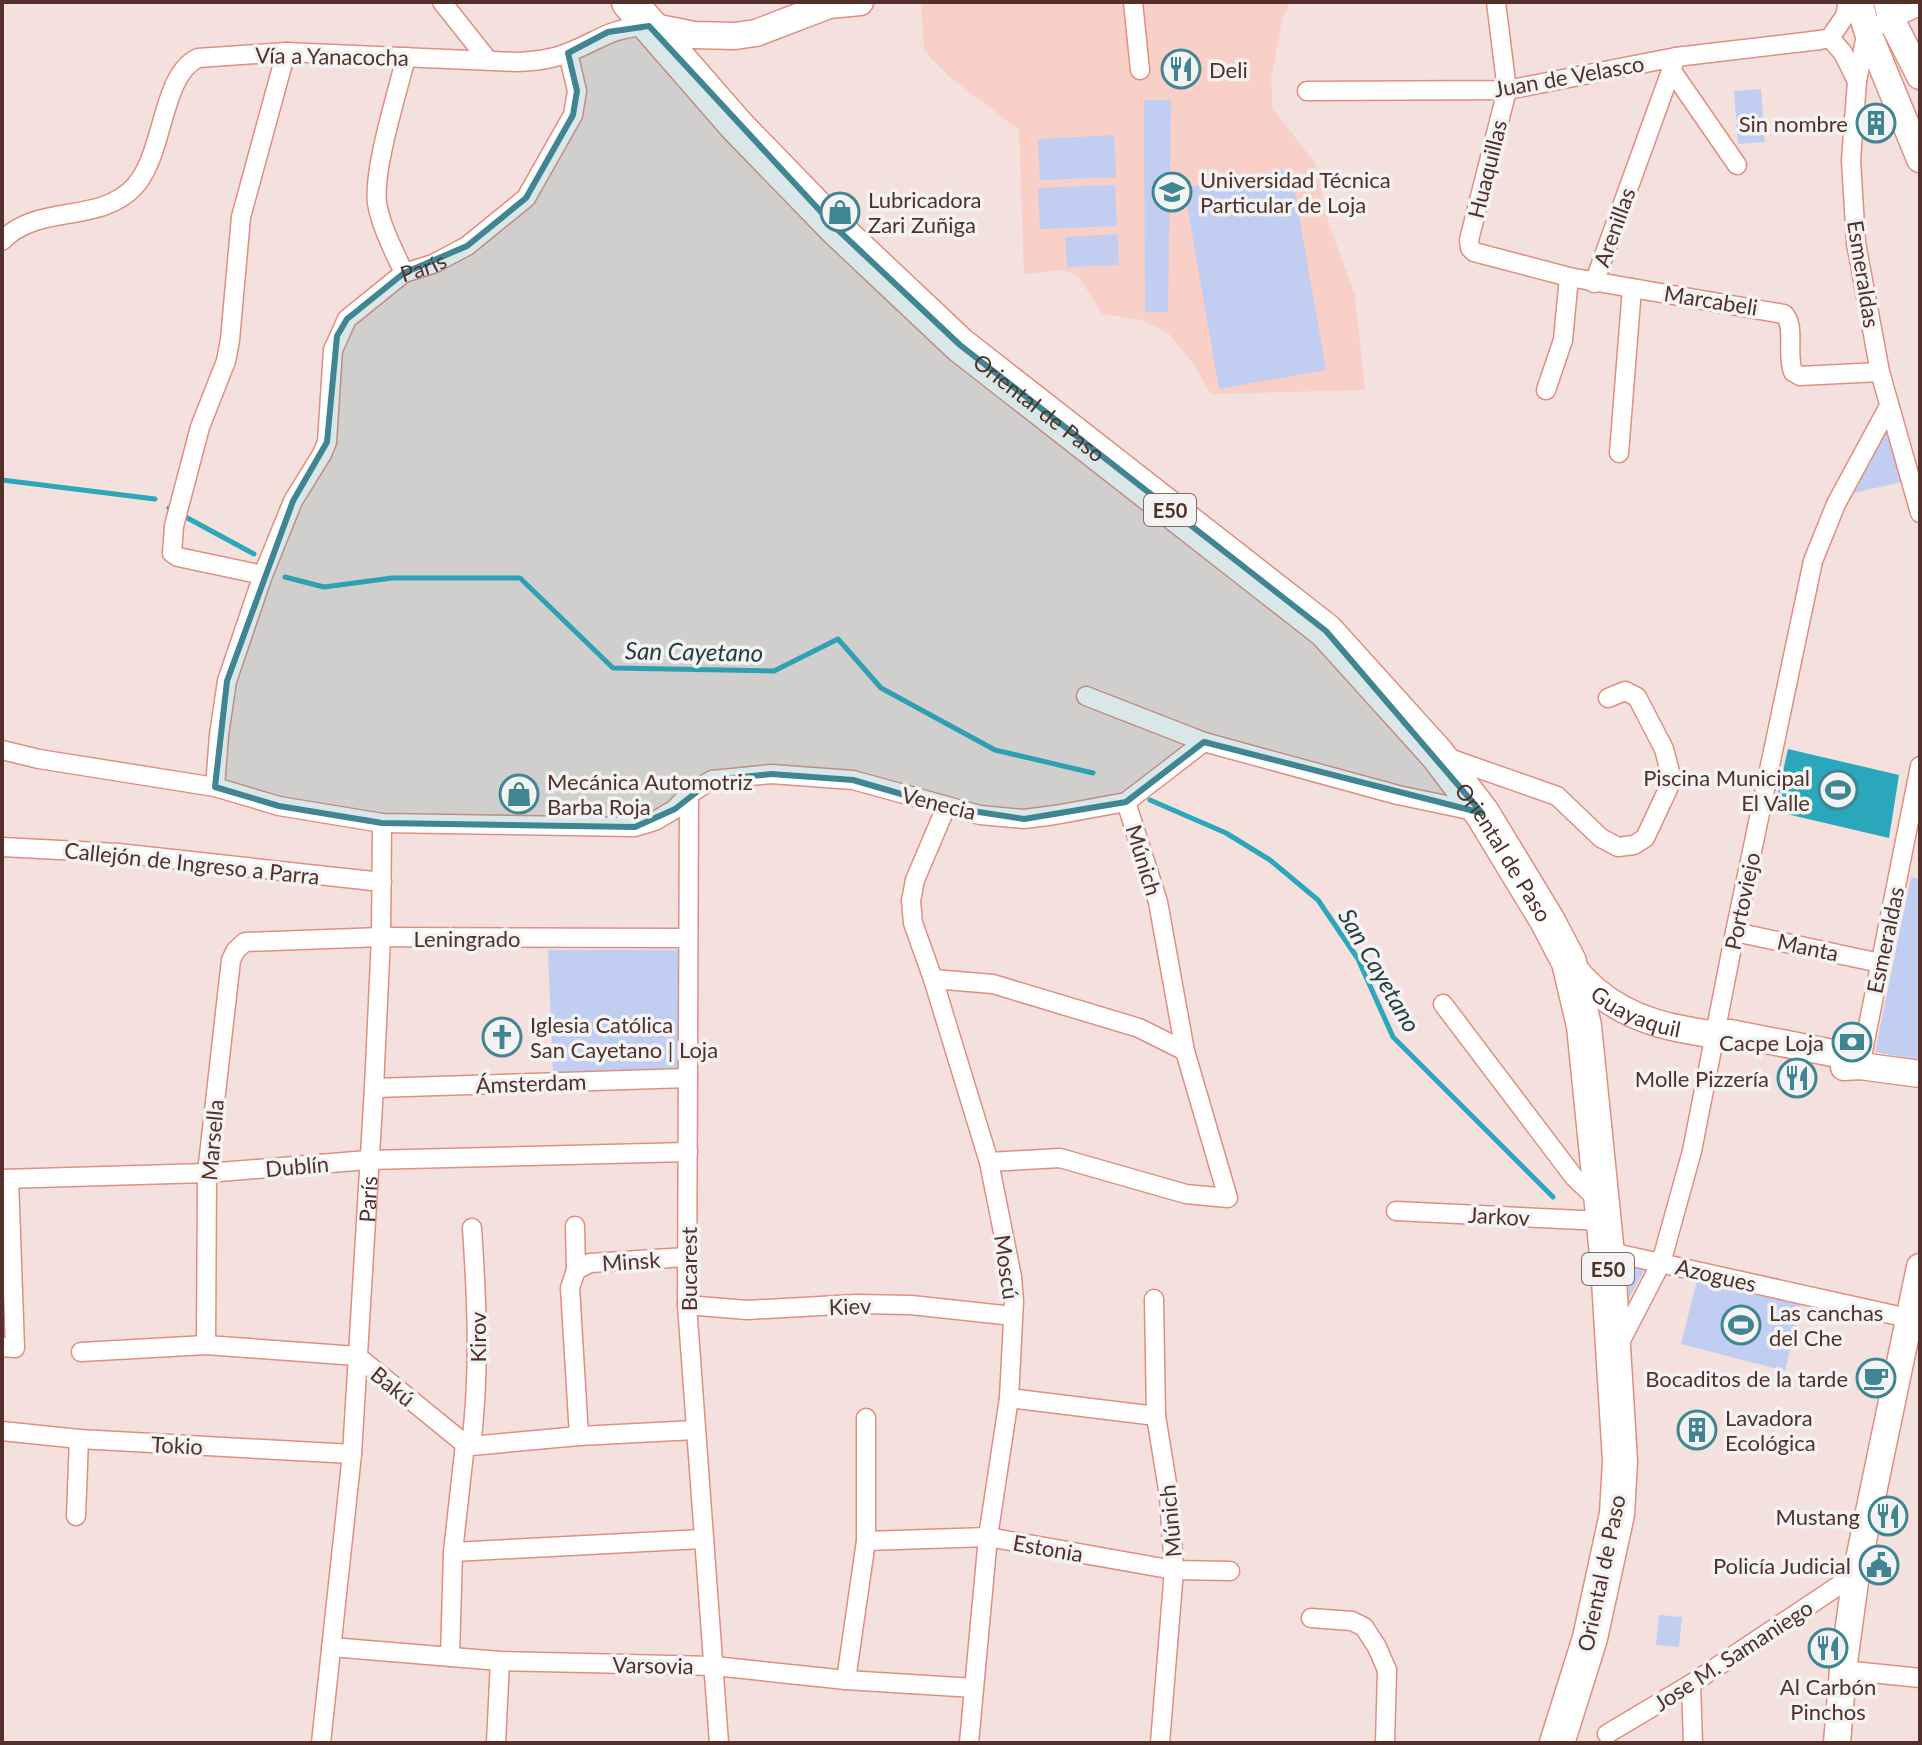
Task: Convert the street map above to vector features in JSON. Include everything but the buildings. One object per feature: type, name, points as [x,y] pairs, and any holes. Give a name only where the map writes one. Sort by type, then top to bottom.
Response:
[{"type":"highway","name":"Oriental de Paso","points":[[639,14],[737,126],[836,228],[960,345],[1326,631],[1437,754],[1482,813],[1547,920],[1569,962],[1584,1026],[1615,1353],[1620,1461],[1617,1514],[1590,1638],[1557,1743]]},
{"type":"main road","points":[[639,14],[694,35],[735,36],[756,33],[829,5],[860,2]]},
{"type":"main road","points":[[1859,2],[1867,30],[1920,159]]},
{"type":"main road","points":[[1890,11],[1920,76]]},
{"type":"main road","name":"Guayaquil","points":[[1569,962],[1588,987],[1634,1017],[1665,1026],[1716,1035],[1730,1033],[1848,1056],[1860,1066],[1920,1074]]},
{"type":"main road","points":[[1837,1743],[1856,1574],[1915,1320],[1920,1267]]},
{"type":"street","points":[[442,2],[488,60]]},
{"type":"street","points":[[1133,2],[1140,70]]},
{"type":"street","name":"Huaquillas","points":[[1496,2],[1507,90],[1469,240],[1470,248],[1474,252],[1569,277]]},
{"type":"street","points":[[1848,2],[1845,16],[1830,38],[1843,53],[1857,81]]},
{"type":"street","points":[[1867,30],[1890,11],[1920,6]]},
{"type":"street","points":[[568,53],[608,32],[628,27],[639,14]]},
{"type":"street","name":"Esmeraldas","points":[[1867,30],[1857,81],[1851,160],[1856,243],[1880,372],[1917,487],[1920,513]]},
{"type":"street","name":"Juan de Velasco","points":[[1307,91],[1507,90],[1830,38]]},
{"type":"street","points":[[263,575],[178,557],[172,553],[171,547],[200,427],[226,361],[241,217],[286,52]]},
{"type":"street","name":"Vía a Yanacocha","points":[[2,241],[27,224],[101,208],[133,189],[153,159],[170,95],[181,71],[198,58],[286,52],[542,60],[568,53]]},
{"type":"street","name":"París","points":[[215,787],[227,681],[263,575],[293,501],[327,442],[333,350],[337,336],[347,319],[404,273],[433,264],[467,246],[526,198],[573,115],[577,91],[568,53]]},
{"type":"street","points":[[404,273],[380,219],[377,178],[406,57]]},
{"type":"street","points":[[1674,64],[1737,165]]},
{"type":"street","name":"Arenillas","points":[[1619,453],[1632,288],[1594,283],[1674,64]]},
{"type":"street","points":[[1546,390],[1563,340],[1569,277],[1594,283]]},
{"type":"street","name":"Marcabeli","points":[[1632,288],[1784,314],[1790,319],[1791,326],[1790,365],[1793,372],[1800,376],[1880,372]]},
{"type":"street","name":"Portoviejo","points":[[1615,1353],[1661,1263],[1692,1151],[1813,561],[1840,496],[1889,406]]},
{"type":"street","points":[[1437,754],[1557,796],[1601,838],[1618,847],[1634,845],[1645,838],[1668,789],[1670,772],[1664,749],[1637,697],[1625,691],[1608,698]]},
{"type":"street","points":[[1086,696],[1204,742],[1398,795],[1482,813]]},
{"type":"street","name":"Venecia","points":[[382,823],[635,827],[655,821],[675,809],[689,794],[712,780],[771,774],[853,780],[980,815],[1024,819],[1126,802],[1204,742]]},
{"type":"street","points":[[2,750],[39,759],[215,787],[279,806],[382,823]]},
{"type":"street","name":"Esmeraldas","points":[[1860,1066],[1880,963],[1911,862],[1920,766]]},
{"type":"street","name":"Bucarest","points":[[689,794],[687,1305],[719,1743]]},
{"type":"street","name":"Múnich","points":[[989,1162],[1060,1158],[1186,1194],[1228,1198],[1185,1051],[1158,902],[1126,802]]},
{"type":"street","name":"Moscú","points":[[946,807],[915,880],[911,901],[913,923],[989,1162],[1012,1277],[1013,1316],[1009,1398],[988,1537],[969,1743]]},
{"type":"street","name":"París","points":[[321,1743],[352,1454],[374,1088],[381,937],[382,823]]},
{"type":"street","name":"Callejón de Ingreso a Parra","points":[[2,847],[118,853],[382,882]]},
{"type":"street","name":"Manta","points":[[1735,932],[1880,963]]},
{"type":"street","name":"Leningrado","points":[[245,942],[381,937],[688,938]]},
{"type":"street","name":"Marsella","points":[[206,1345],[207,1173],[229,969],[236,950],[245,942]]},
{"type":"street","points":[[933,979],[993,984],[1139,1028],[1185,1051]]},
{"type":"street","points":[[1443,1004],[1574,1177],[1603,1225]]},
{"type":"street","name":"Ámsterdam","points":[[374,1088],[688,1078]]},
{"type":"street","name":"Dublín","points":[[5,1179],[207,1173],[368,1160],[688,1152]]},
{"type":"street","points":[[5,1179],[9,1348]]},
{"type":"street","name":"Jarkov","points":[[1396,1211],[1603,1225]]},
{"type":"street","name":"Azogues","points":[[1603,1225],[1661,1263],[1915,1320]]},
{"type":"street","points":[[575,1226],[576,1270],[570,1288],[579,1436]]},
{"type":"street","name":"Kirov","points":[[450,1657],[453,1552],[476,1401],[478,1324],[472,1228]]},
{"type":"street","name":"Minsk","points":[[576,1270],[590,1263],[687,1257]]},
{"type":"street","name":"Múnich","points":[[1154,1299],[1156,1416],[1169,1496],[1174,1570],[1160,1743]]},
{"type":"street","name":"Kiev","points":[[687,1305],[747,1310],[856,1304],[911,1305],[1013,1316]]},
{"type":"street","name":"Bakú","points":[[81,1352],[206,1345],[357,1356],[468,1445]]},
{"type":"street","points":[[1009,1398],[1156,1416]]},
{"type":"street","points":[[846,1680],[866,1541],[866,1418]]},
{"type":"street","points":[[468,1445],[695,1430]]},
{"type":"street","name":"Tokio","points":[[2,1431],[79,1439],[352,1454]]},
{"type":"street","points":[[76,1516],[79,1439]]},
{"type":"street","name":"Estonia","points":[[866,1541],[988,1537],[1174,1570],[1230,1571]]},
{"type":"street","points":[[453,1552],[702,1539]]},
{"type":"street","name":"Jose M. Samaniego","points":[[1607,1734],[1691,1684],[1856,1574]]},
{"type":"street","points":[[1311,1618],[1352,1621],[1364,1627],[1377,1647],[1387,1670],[1385,1743]]},
{"type":"street","name":"Varsovia","points":[[331,1647],[500,1661],[714,1666],[846,1680],[974,1688]]},
{"type":"street","points":[[496,1743],[500,1661]]},
{"type":"street","points":[[1843,1670],[1920,1678]]},
{"type":"street","points":[[1691,1684],[1693,1743]]},
{"type":"highlighted area","points":[[649,26],[836,228],[960,345],[1326,631],[1482,813],[1204,742],[1126,802],[1024,819],[946,807],[853,780],[771,774],[712,780],[675,809],[635,827],[382,823],[279,806],[215,787],[227,681],[293,501],[327,442],[337,336],[347,319],[404,273],[467,246],[526,198],[573,115],[577,91],[568,53],[608,32]]},
{"type":"shaded area","name":"Universidad Técnica Particular de Loja","points":[[921,2],[1290,2],[1283,17],[1271,79],[1273,109],[1315,163],[1328,221],[1355,296],[1365,390],[1211,394],[1193,363],[1168,333],[1141,320],[1102,314],[1079,277],[1064,270],[1024,274],[1019,130],[952,79],[924,51]]},
{"type":"shaded area","points":[[1761,89],[1765,142],[1738,144],[1734,91]]},
{"type":"shaded area","points":[[1144,100],[1171,100],[1168,312],[1145,312]]},
{"type":"shaded area","points":[[1114,135],[1116,177],[1040,180],[1038,139]]},
{"type":"shaded area","points":[[1291,169],[1326,370],[1219,389],[1184,188]]},
{"type":"shaded area","points":[[1115,185],[1117,226],[1040,229],[1038,188]]},
{"type":"shaded area","points":[[1118,234],[1119,265],[1067,267],[1065,237]]},
{"type":"shaded area","points":[[1889,406],[1911,480],[1840,496]]},
{"type":"shaded area","points":[[1911,877],[1920,879],[1920,1060],[1875,1052]]},
{"type":"shaded area","points":[[548,950],[678,950],[680,1069],[553,1073]]},
{"type":"shaded area","points":[[1616,1261],[1646,1267],[1618,1318]]},
{"type":"shaded area","name":"Las canchas del Che","points":[[1697,1280],[1801,1303],[1785,1371],[1681,1344]]},
{"type":"shaded area","points":[[1659,1615],[1682,1617],[1679,1647],[1656,1645]]},
{"type":"water","name":"Piscina Municipal El Valle","points":[[1788,749],[1899,775],[1889,838],[1774,811]]},
{"type":"waterway","name":"San Cayetano","points":[[2,480],[155,499]]},
{"type":"waterway","name":"San Cayetano","points":[[169,508],[254,554]]},
{"type":"waterway","name":"San Cayetano","points":[[285,577],[324,587],[392,578],[520,578],[613,668],[774,671],[838,639],[881,688],[995,750],[1093,773]]},
{"type":"waterway","name":"San Cayetano","points":[[1150,800],[1226,833],[1270,860],[1318,900],[1358,959],[1393,1037],[1553,1197]]},
{"type":"place","name":"Deli","points":[[1181,69]]},
{"type":"place","name":"Sin nombre","points":[[1876,123]]},
{"type":"place","name":"Universidad Técnica Particular de Loja","points":[[1172,192]]},
{"type":"place","name":"Lubricadora Zari Zuñiga","points":[[840,212]]},
{"type":"place","name":"Piscina Municipal El Valle","points":[[1838,790]]},
{"type":"place","name":"Mecánica Automotriz Barba Roja","points":[[519,794]]},
{"type":"place","name":"Iglesia Católica San Cayetano | Loja","points":[[502,1037]]},
{"type":"place","name":"Cacpe Loja","points":[[1852,1042]]},
{"type":"place","name":"Molle Pizzería","points":[[1797,1078]]},
{"type":"place","name":"Las canchas del Che","points":[[1741,1325]]},
{"type":"place","name":"Bocaditos de la tarde","points":[[1876,1378]]},
{"type":"place","name":"Lavadora Ecológica","points":[[1697,1430]]},
{"type":"place","name":"Mustang","points":[[1888,1516]]},
{"type":"place","name":"Policía Judicial","points":[[1879,1565]]},
{"type":"place","name":"Al Carbón Pinchos","points":[[1828,1648]]}]
